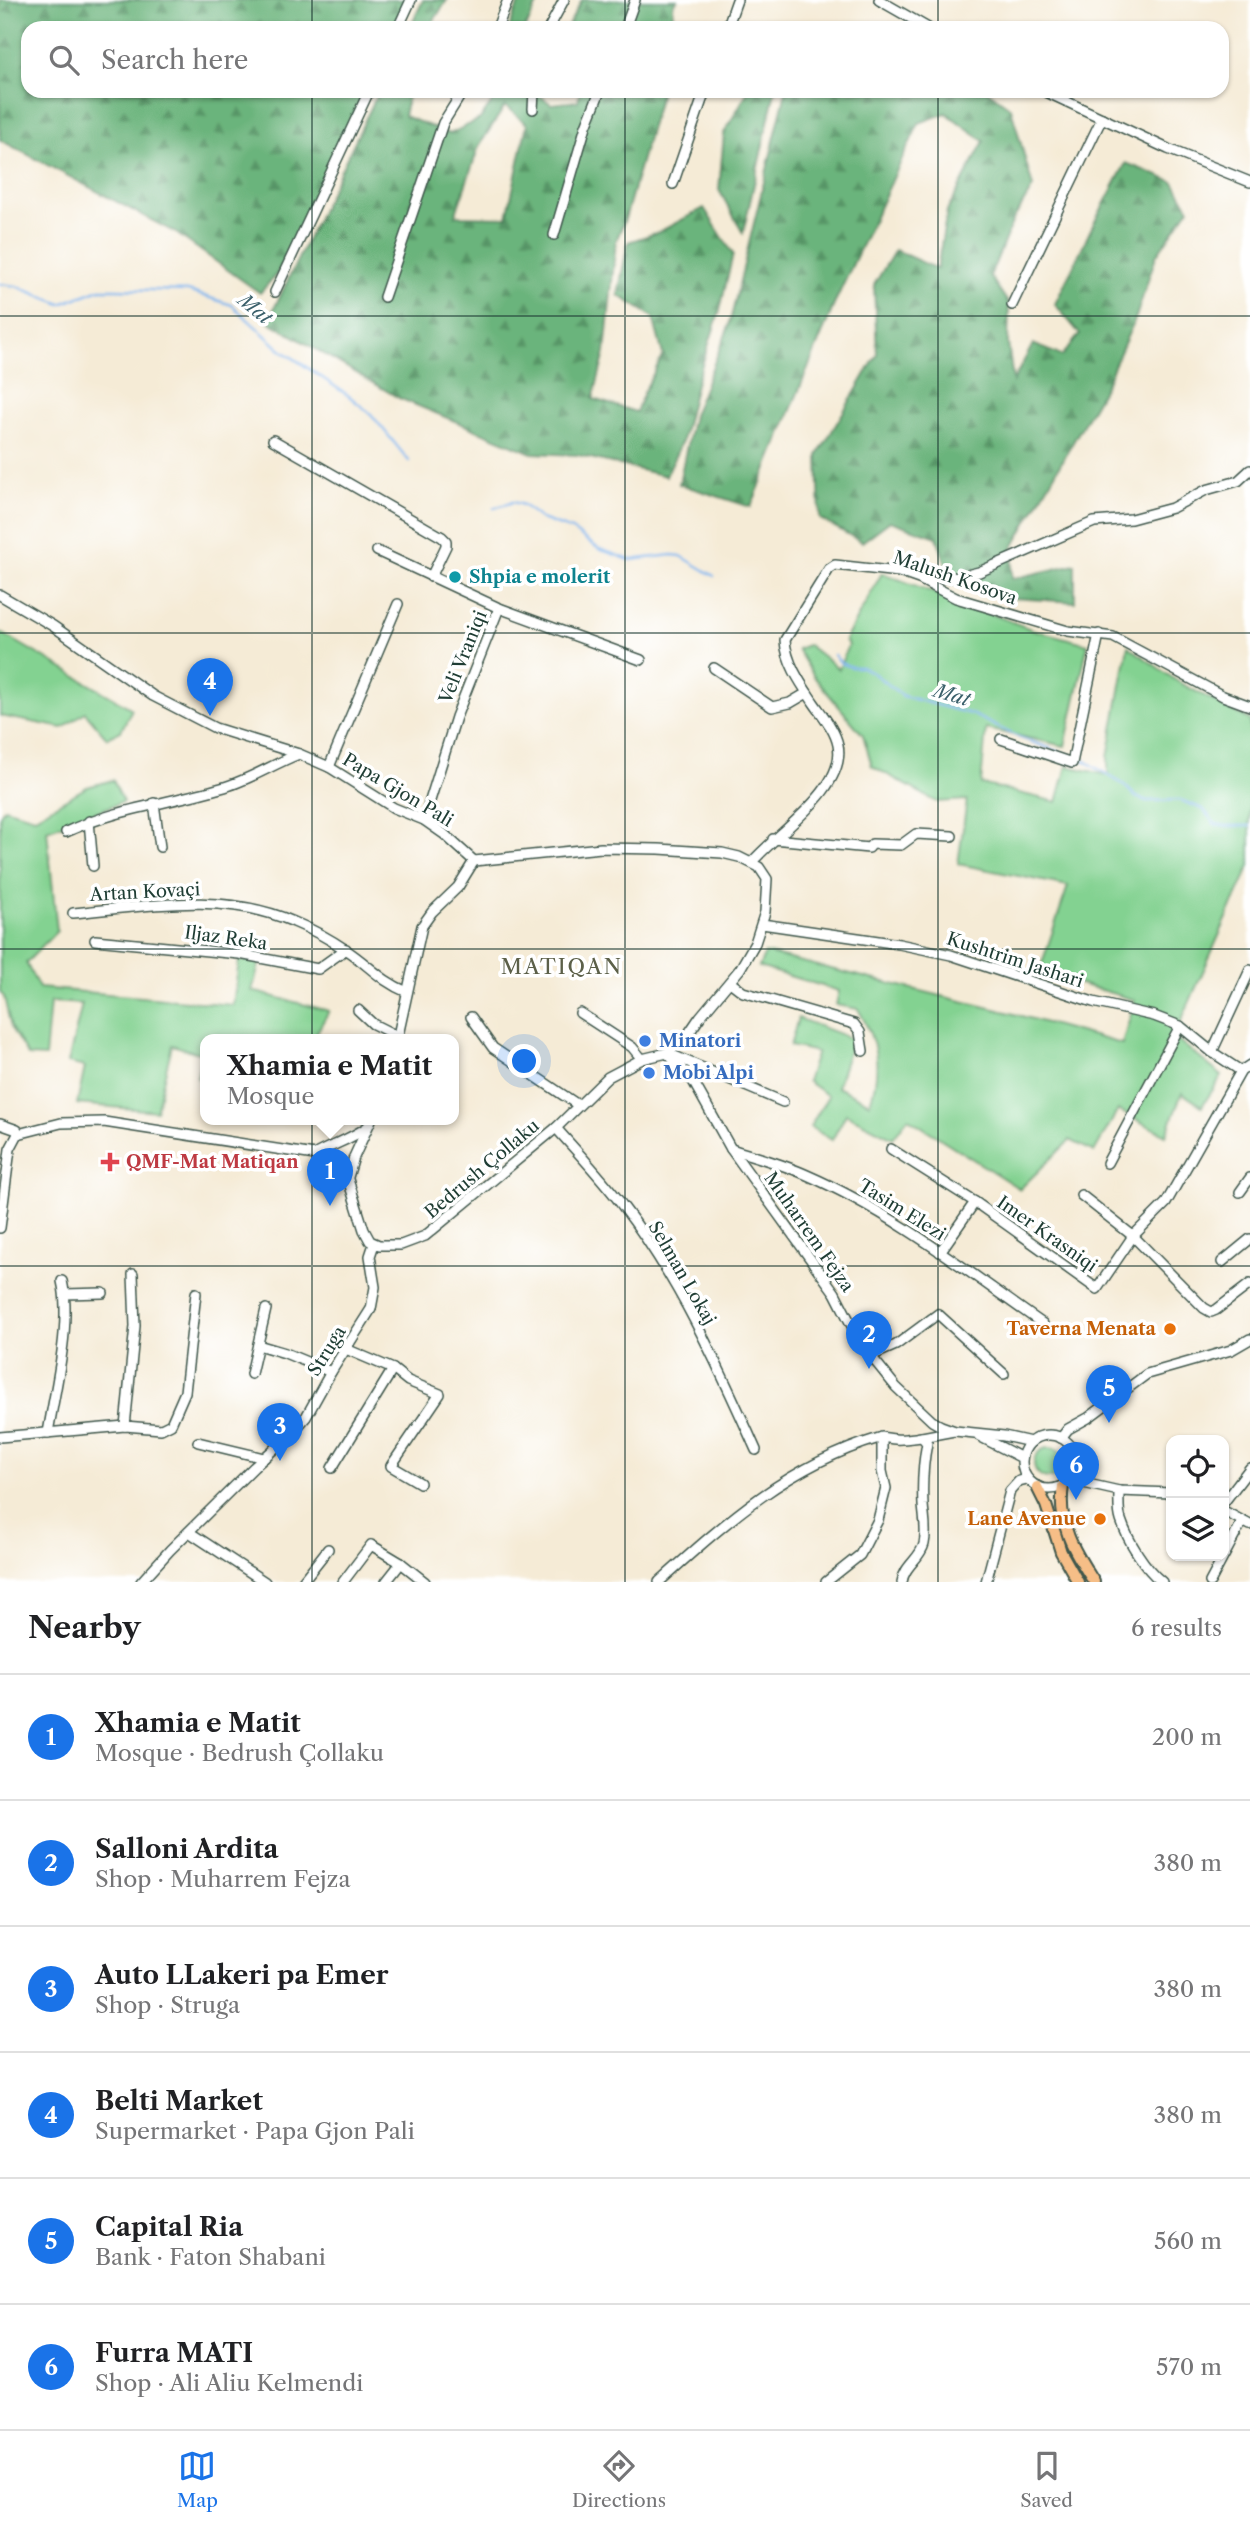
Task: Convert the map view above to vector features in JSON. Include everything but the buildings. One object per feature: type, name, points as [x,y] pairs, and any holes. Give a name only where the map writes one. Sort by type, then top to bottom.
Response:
[{"type":"main road","points":[[1067,1483],[1060,1510],[1074,1549],[1094,1582]]},
{"type":"main road","points":[[1037,1487],[1046,1505],[1061,1552],[1078,1582]]},
{"type":"street","points":[[401,21],[411,0]]},
{"type":"street","points":[[500,21],[508,0]]},
{"type":"street","points":[[553,21],[564,0]]},
{"type":"street","points":[[628,21],[635,0]]},
{"type":"street","points":[[730,21],[737,0]]},
{"type":"street","points":[[879,0],[916,21]]},
{"type":"street","points":[[275,292],[366,98]]},
{"type":"street","points":[[384,297],[443,123],[459,98]]},
{"type":"street","points":[[533,109],[534,98]]},
{"type":"street","points":[[554,235],[586,126],[597,98]]},
{"type":"street","points":[[673,184],[703,98]]},
{"type":"street","points":[[1059,98],[1168,149],[1250,182]]},
{"type":"street","points":[[1012,305],[1102,118]]},
{"type":"street","points":[[273,440],[442,537],[446,546],[431,577]]},
{"type":"street","points":[[919,579],[958,577],[979,572],[1084,525],[1131,519],[1172,508],[1206,490],[1238,481],[1250,470]]},
{"type":"street","points":[[377,551],[499,608]]},
{"type":"street","name":"Malush Kosova","points":[[752,862],[820,796],[835,775],[839,763],[838,745],[832,730],[807,693],[786,653],[787,636],[831,566],[852,565],[899,572],[956,598],[1068,631],[1099,634],[1126,643],[1211,690],[1250,706]]},
{"type":"street","name":"Papa Gjon Pali","points":[[0,595],[53,626],[153,696],[215,728],[299,754],[329,767],[394,808],[424,820],[474,861]]},
{"type":"street","points":[[329,767],[398,604]]},
{"type":"street","name":"Veli Vraniqi","points":[[424,820],[453,727],[499,608],[641,660]]},
{"type":"street","points":[[1001,739],[1072,763],[1099,634]]},
{"type":"street","points":[[714,668],[772,706],[790,703],[807,693]]},
{"type":"street","points":[[66,832],[89,821],[223,788],[299,754]]},
{"type":"street","points":[[154,803],[160,847]]},
{"type":"street","points":[[89,821],[93,866]]},
{"type":"street","points":[[773,839],[869,848],[872,844],[901,845],[916,834],[952,836]]},
{"type":"street","points":[[398,1034],[422,926],[432,912],[458,887],[474,861],[613,848],[722,853],[752,862],[767,879],[762,923],[755,943],[730,982],[687,1036],[667,1053],[783,1102]]},
{"type":"street","name":"Artan Kovaçi","points":[[73,913],[179,903],[239,905],[293,921],[346,949],[387,983],[407,992]]},
{"type":"street","name":"Kushtrim Jashari","points":[[762,923],[899,944],[951,955],[1086,999],[1154,1016],[1180,1026],[1212,1052],[1246,1068]]},
{"type":"street","name":"Iljaz Reka","points":[[95,940],[239,954],[318,969],[346,949]]},
{"type":"street","points":[[1212,1052],[1250,970]]},
{"type":"street","points":[[730,982],[743,992],[854,1024],[860,1032],[863,1051]]},
{"type":"street","points":[[358,1010],[373,1024],[390,1034]]},
{"type":"street","points":[[580,1013],[632,1047],[642,1059]]},
{"type":"street","points":[[471,1017],[493,1048],[578,1105]]},
{"type":"street","points":[[1107,1163],[1180,1026]]},
{"type":"street","name":"Bedrush Çollaku","points":[[374,1244],[407,1244],[432,1232],[556,1128],[608,1077],[642,1059],[667,1053]]},
{"type":"street","name":"Muharrem Fejza","points":[[667,1053],[693,1081],[731,1149],[835,1293],[871,1356],[896,1387],[932,1421],[956,1431],[1031,1442]]},
{"type":"street","name":"Imer Krasniqi","points":[[940,1252],[975,1202],[1097,1289],[1133,1236],[1166,1203],[1246,1068]]},
{"type":"street","points":[[0,1228],[10,1149],[18,1134],[61,1123],[104,1122],[331,1159],[339,1164],[348,1177],[364,1230],[374,1244]]},
{"type":"street","points":[[0,1124],[17,1130],[18,1134]]},
{"type":"street","points":[[314,1155],[334,1143],[350,1139],[368,1125]]},
{"type":"street","points":[[348,1177],[369,1125]]},
{"type":"street","name":"Selman Lokaj","points":[[556,1128],[623,1205],[651,1246],[730,1392],[756,1450]]},
{"type":"street","name":"Tasim Elezi","points":[[731,1149],[812,1177],[866,1205],[940,1252],[1042,1324]]},
{"type":"street","points":[[891,1149],[975,1202]]},
{"type":"street","points":[[1240,1192],[1250,1178]]},
{"type":"street","points":[[1081,1195],[1133,1236],[1211,1312],[1250,1284]]},
{"type":"street","points":[[1222,1262],[1250,1239]]},
{"type":"street","name":"Struga","points":[[141,1582],[306,1417],[331,1372],[369,1315],[375,1287],[370,1256],[374,1244]]},
{"type":"street","points":[[125,1426],[135,1326],[134,1273]]},
{"type":"street","points":[[48,1433],[64,1328],[65,1294],[62,1281]]},
{"type":"street","points":[[65,1294],[103,1293]]},
{"type":"street","points":[[0,1437],[125,1426],[161,1429],[171,1424],[185,1392],[196,1293]]},
{"type":"street","points":[[251,1374],[266,1309]]},
{"type":"street","points":[[871,1356],[896,1345],[938,1314],[1004,1374]]},
{"type":"street","points":[[1061,1438],[1068,1429],[1088,1418],[1147,1374],[1231,1350],[1250,1339]]},
{"type":"street","points":[[258,1345],[331,1372]]},
{"type":"street","points":[[346,1349],[393,1369],[408,1381],[440,1394],[391,1466],[420,1483]]},
{"type":"street","points":[[332,1468],[393,1369]]},
{"type":"street","points":[[659,1582],[727,1520],[775,1486],[820,1461],[882,1437],[922,1437],[956,1431]]},
{"type":"street","name":"Muharrem Fejza","points":[[975,1433],[1022,1458]]},
{"type":"street","points":[[1067,1483],[1076,1469],[1076,1456],[1070,1445],[1061,1438],[1044,1436],[1031,1442],[1022,1458],[1023,1470],[1027,1479],[1037,1487],[1049,1490],[1067,1483],[1119,1491],[1166,1493]]},
{"type":"street","points":[[826,1582],[860,1555],[878,1520],[886,1488],[882,1437]]},
{"type":"street","points":[[902,1582],[903,1573],[923,1548],[926,1531],[923,1501],[927,1443],[922,1437]]},
{"type":"street","points":[[198,1442],[264,1458]]},
{"type":"street","points":[[1227,1498],[1250,1468]]},
{"type":"street","points":[[986,1582],[1010,1491],[1019,1481],[1027,1479]]},
{"type":"street","points":[[1119,1491],[1119,1510],[1124,1526],[1153,1575],[1162,1582]]},
{"type":"street","points":[[1210,1582],[1246,1523],[1229,1514]]},
{"type":"street","points":[[189,1532],[265,1582]]},
{"type":"street","points":[[343,1582],[371,1545],[401,1563],[425,1582]]},
{"type":"street","points":[[302,1582],[328,1549]]},
{"type":"street","points":[[386,1582],[401,1563]]},
{"type":"green space","points":[[0,0],[409,0],[401,21],[21,21],[21,98],[364,98],[277,274],[260,293],[176,233],[0,140]]},
{"type":"green space","points":[[423,0],[447,0],[434,21],[413,21]]},
{"type":"green space","points":[[520,0],[539,0],[529,21],[512,21]]},
{"type":"green space","points":[[582,0],[677,0],[673,5],[673,21],[571,21]]},
{"type":"green space","points":[[376,98],[408,98],[404,116],[450,134],[480,119],[495,98],[543,98],[551,104],[578,101],[579,98],[659,98],[625,219],[616,241],[605,353],[593,399],[636,412],[663,355],[653,317],[618,295],[628,242],[659,232],[704,208],[733,254],[720,310],[697,380],[682,441],[666,476],[578,455],[532,453],[399,398],[268,321]],"holes":[[[505,106],[527,124],[507,217],[455,216],[479,146]]]},
{"type":"green space","points":[[744,98],[773,98],[743,233],[719,190],[724,133]]},
{"type":"green space","points":[[784,98],[997,98],[1011,108],[1033,187],[1013,220],[990,276],[1009,304],[1008,343],[1013,381],[1033,344],[1062,356],[1080,334],[1055,304],[1126,163],[1174,182],[1189,208],[1156,256],[1136,317],[1105,386],[1012,549],[1012,579],[1075,564],[1075,602],[1012,598],[951,580],[937,537],[890,521],[862,542],[820,519],[818,455],[877,355],[874,285],[895,250],[937,269],[947,211],[984,141],[946,113],[919,123],[836,300],[751,507],[679,484],[693,415],[729,326]]},
{"type":"green space","points":[[882,573],[1031,629],[1088,644],[1065,746],[986,729],[981,784],[1057,802],[1067,766],[1108,775],[1108,757],[1128,646],[1178,682],[1250,720],[1250,866],[1174,1037],[1222,1076],[1202,1106],[1182,1093],[1166,1135],[1118,1110],[1094,1152],[1070,1140],[1020,1189],[908,1118],[893,1138],[846,1114],[832,1140],[810,1127],[828,1096],[807,1081],[817,1052],[790,1046],[798,1018],[853,1039],[837,1087],[870,1103],[876,1078],[876,1054],[870,1032],[858,1009],[836,1005],[839,991],[759,967],[765,953],[1007,1012],[1122,1044],[1135,1000],[1039,972],[1068,886],[958,864],[967,800],[937,802],[872,766],[863,735],[815,678],[797,649],[808,645],[839,669],[848,645],[845,640]]},
{"type":"green space","points":[[0,632],[132,709],[121,731],[107,738],[85,712],[63,728],[0,716]]},
{"type":"green space","points":[[113,780],[123,802],[47,830],[57,931],[26,963],[39,988],[233,1005],[239,960],[260,962],[252,991],[329,1011],[316,1034],[200,1034],[200,1053],[172,1045],[156,1111],[77,1104],[85,1067],[68,1063],[82,1004],[50,1002],[45,1057],[28,1056],[11,1028],[4,997],[0,992],[0,815],[4,808],[35,817],[87,787]]},
{"type":"green space","points":[[1049,1448],[1060,1452],[1064,1463],[1060,1474],[1049,1478],[1038,1474],[1034,1463],[1038,1452]]},
{"type":"waterway","name":"Mat","points":[[0,284],[16,286],[61,304],[100,289],[116,289],[188,291],[232,305],[280,349],[371,414],[409,461]]},
{"type":"waterway","name":"Mat","points":[[494,508],[513,502],[523,505],[541,519],[572,530],[599,549],[630,560],[681,556],[714,576]]},
{"type":"waterway","name":"Mat","points":[[834,655],[841,663],[862,667],[873,673],[903,696],[971,714],[1018,737],[1068,755]]},
{"type":"waterway","name":"Mat","points":[[1079,757],[1124,785],[1136,797],[1147,801],[1180,800],[1203,809],[1215,824],[1250,826]]},
{"type":"place","name":"Shpia e molerit","points":[[455,577]]},
{"type":"place","name":"Belti Market","points":[[210,716]]},
{"type":"place","name":"Minatori","points":[[645,1041]]},
{"type":"place","name":"Mobi Alpi","points":[[649,1073]]},
{"type":"place","name":"QMF-Mat Matiqan","points":[[110,1162]]},
{"type":"place","name":"Xhamia e Matit","points":[[330,1206]]},
{"type":"place","name":"Taverna Menata","points":[[1170,1329]]},
{"type":"place","name":"Salloni Ardita","points":[[869,1369]]},
{"type":"place","name":"Capital Ria","points":[[1109,1423]]},
{"type":"place","name":"Auto LLakeri pa Emer","points":[[280,1461]]},
{"type":"place","name":"Furra MATI","points":[[1076,1500]]},
{"type":"place","name":"Lane Avenue","points":[[1100,1519]]},
{"type":"district","name":"MATIQAN","points":[[562,966]]}]
